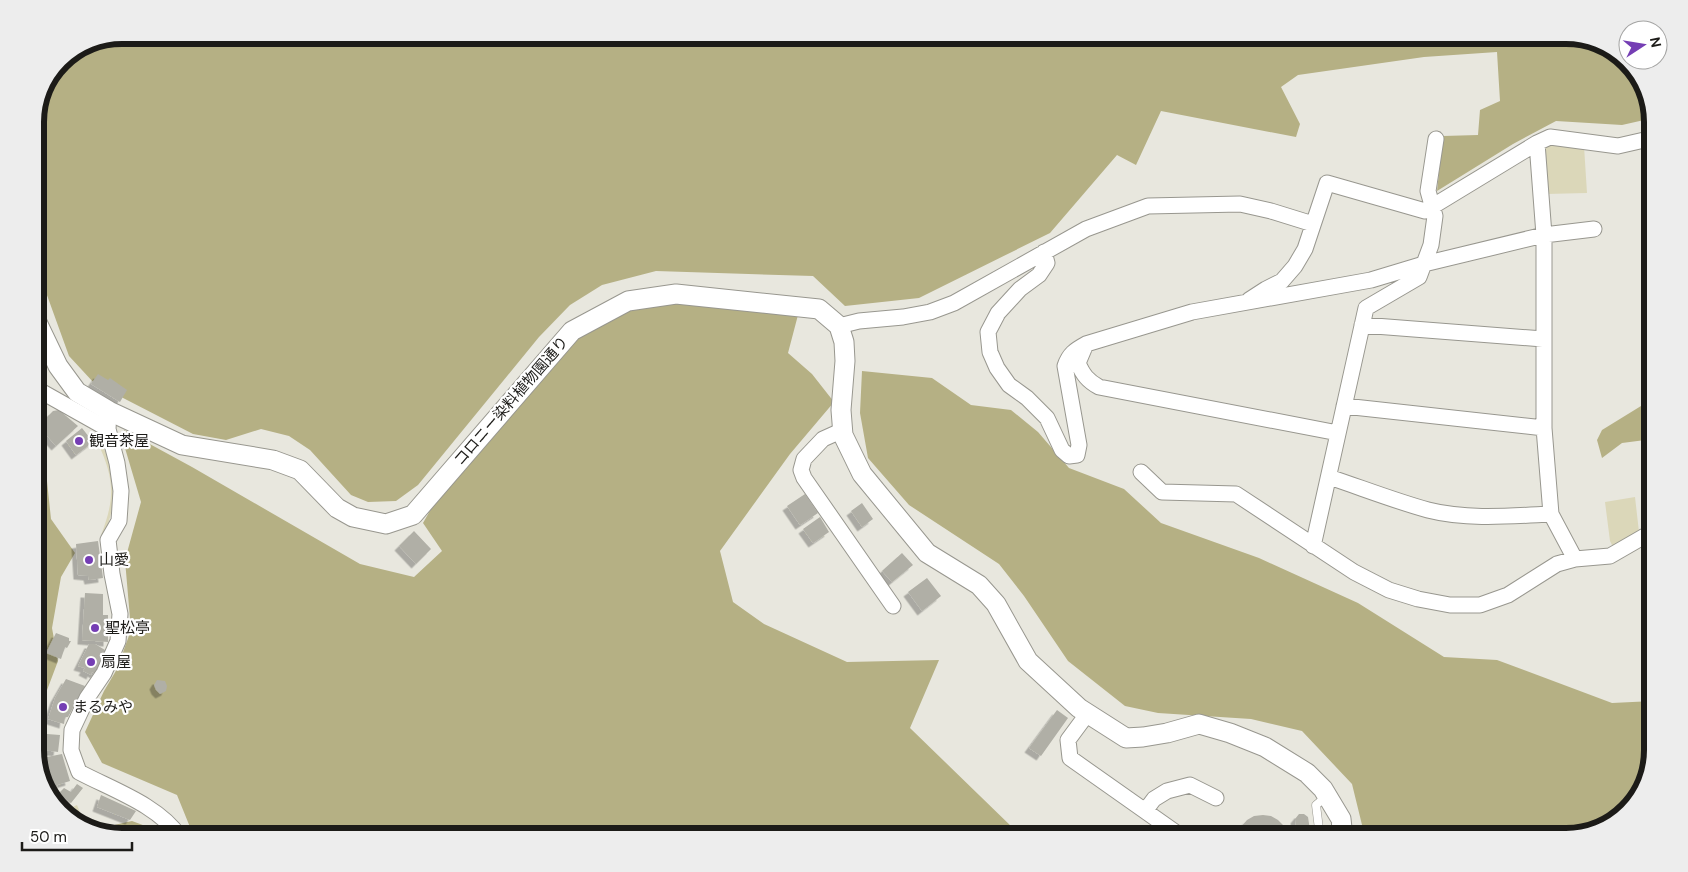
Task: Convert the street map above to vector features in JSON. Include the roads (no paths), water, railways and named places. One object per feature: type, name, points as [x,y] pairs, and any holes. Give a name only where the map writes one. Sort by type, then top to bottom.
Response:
[{"type":"street","points":[[1244,304],[1266,288],[1282,281],[1296,266],[1305,249],[1327,183],[1425,211],[1550,137],[1618,146],[1644,140]]},
{"type":"street","points":[[1313,546],[1366,308],[1419,277],[1431,245],[1435,216],[1428,191],[1436,140]]},
{"type":"street","points":[[1537,143],[1544,235],[1544,428],[1551,514],[1575,559]]},
{"type":"street","points":[[1313,224],[1272,211],[1240,204],[1148,206],[1086,229],[992,283],[930,312],[903,317],[858,321],[839,326],[844,342],[845,361],[841,410],[843,436],[862,474],[927,553],[979,585],[996,604],[1014,639],[1028,660],[1065,695],[1126,738],[1167,734],[1199,724],[1230,733],[1265,748],[1307,773],[1323,789],[1341,819],[1342,828]]},
{"type":"street","points":[[1044,252],[1048,263],[1045,268],[1039,275],[1020,289],[998,312],[988,332],[990,352],[997,368],[1009,385],[1027,398],[1047,418],[1062,450],[1069,456],[1078,455],[1079,444],[1065,366],[1068,357],[1086,344],[1192,312],[1371,280],[1424,264],[1544,235],[1594,229]]},
{"type":"street","name":"コロニー染料植物園通り","points":[[44,337],[58,366],[77,392],[108,420],[182,444],[273,460],[300,470],[337,508],[353,517],[386,524],[413,515],[572,331],[628,301],[676,294],[791,305],[819,309],[839,326]]},
{"type":"street","points":[[1362,325],[1543,340]]},
{"type":"street","points":[[1086,344],[1078,362],[1081,371],[1089,381],[1099,387],[1338,433]]},
{"type":"street","points":[[44,392],[108,420],[121,491],[119,522],[108,540],[120,614],[118,641],[104,673],[87,698],[72,730],[72,750],[79,772],[150,808],[173,828]]},
{"type":"street","points":[[1344,406],[1544,428]]},
{"type":"street","points":[[843,430],[823,438],[804,459],[802,470],[804,478],[893,606]]},
{"type":"street","points":[[1142,472],[1162,492],[1236,494],[1354,572],[1389,590],[1418,599],[1450,605],[1480,605],[1508,595],[1557,564],[1575,559],[1610,556],[1644,537]]},
{"type":"street","points":[[1329,477],[1428,510],[1459,515],[1551,514]]},
{"type":"street","points":[[1088,713],[1068,740],[1070,758],[1169,828]]},
{"type":"street","points":[[1145,811],[1154,799],[1167,791],[1190,785],[1216,798]]},
{"type":"lane","points":[[1319,828],[1316,805],[1328,796]]},
{"type":"place","name":"観音茶屋","points":[[79,441]]},
{"type":"place","name":"山愛","points":[[89,560]]},
{"type":"place","name":"聖松亭","points":[[95,628]]},
{"type":"place","name":"扇屋","points":[[91,662]]},
{"type":"place","name":"まるみや","points":[[63,707]]}]
